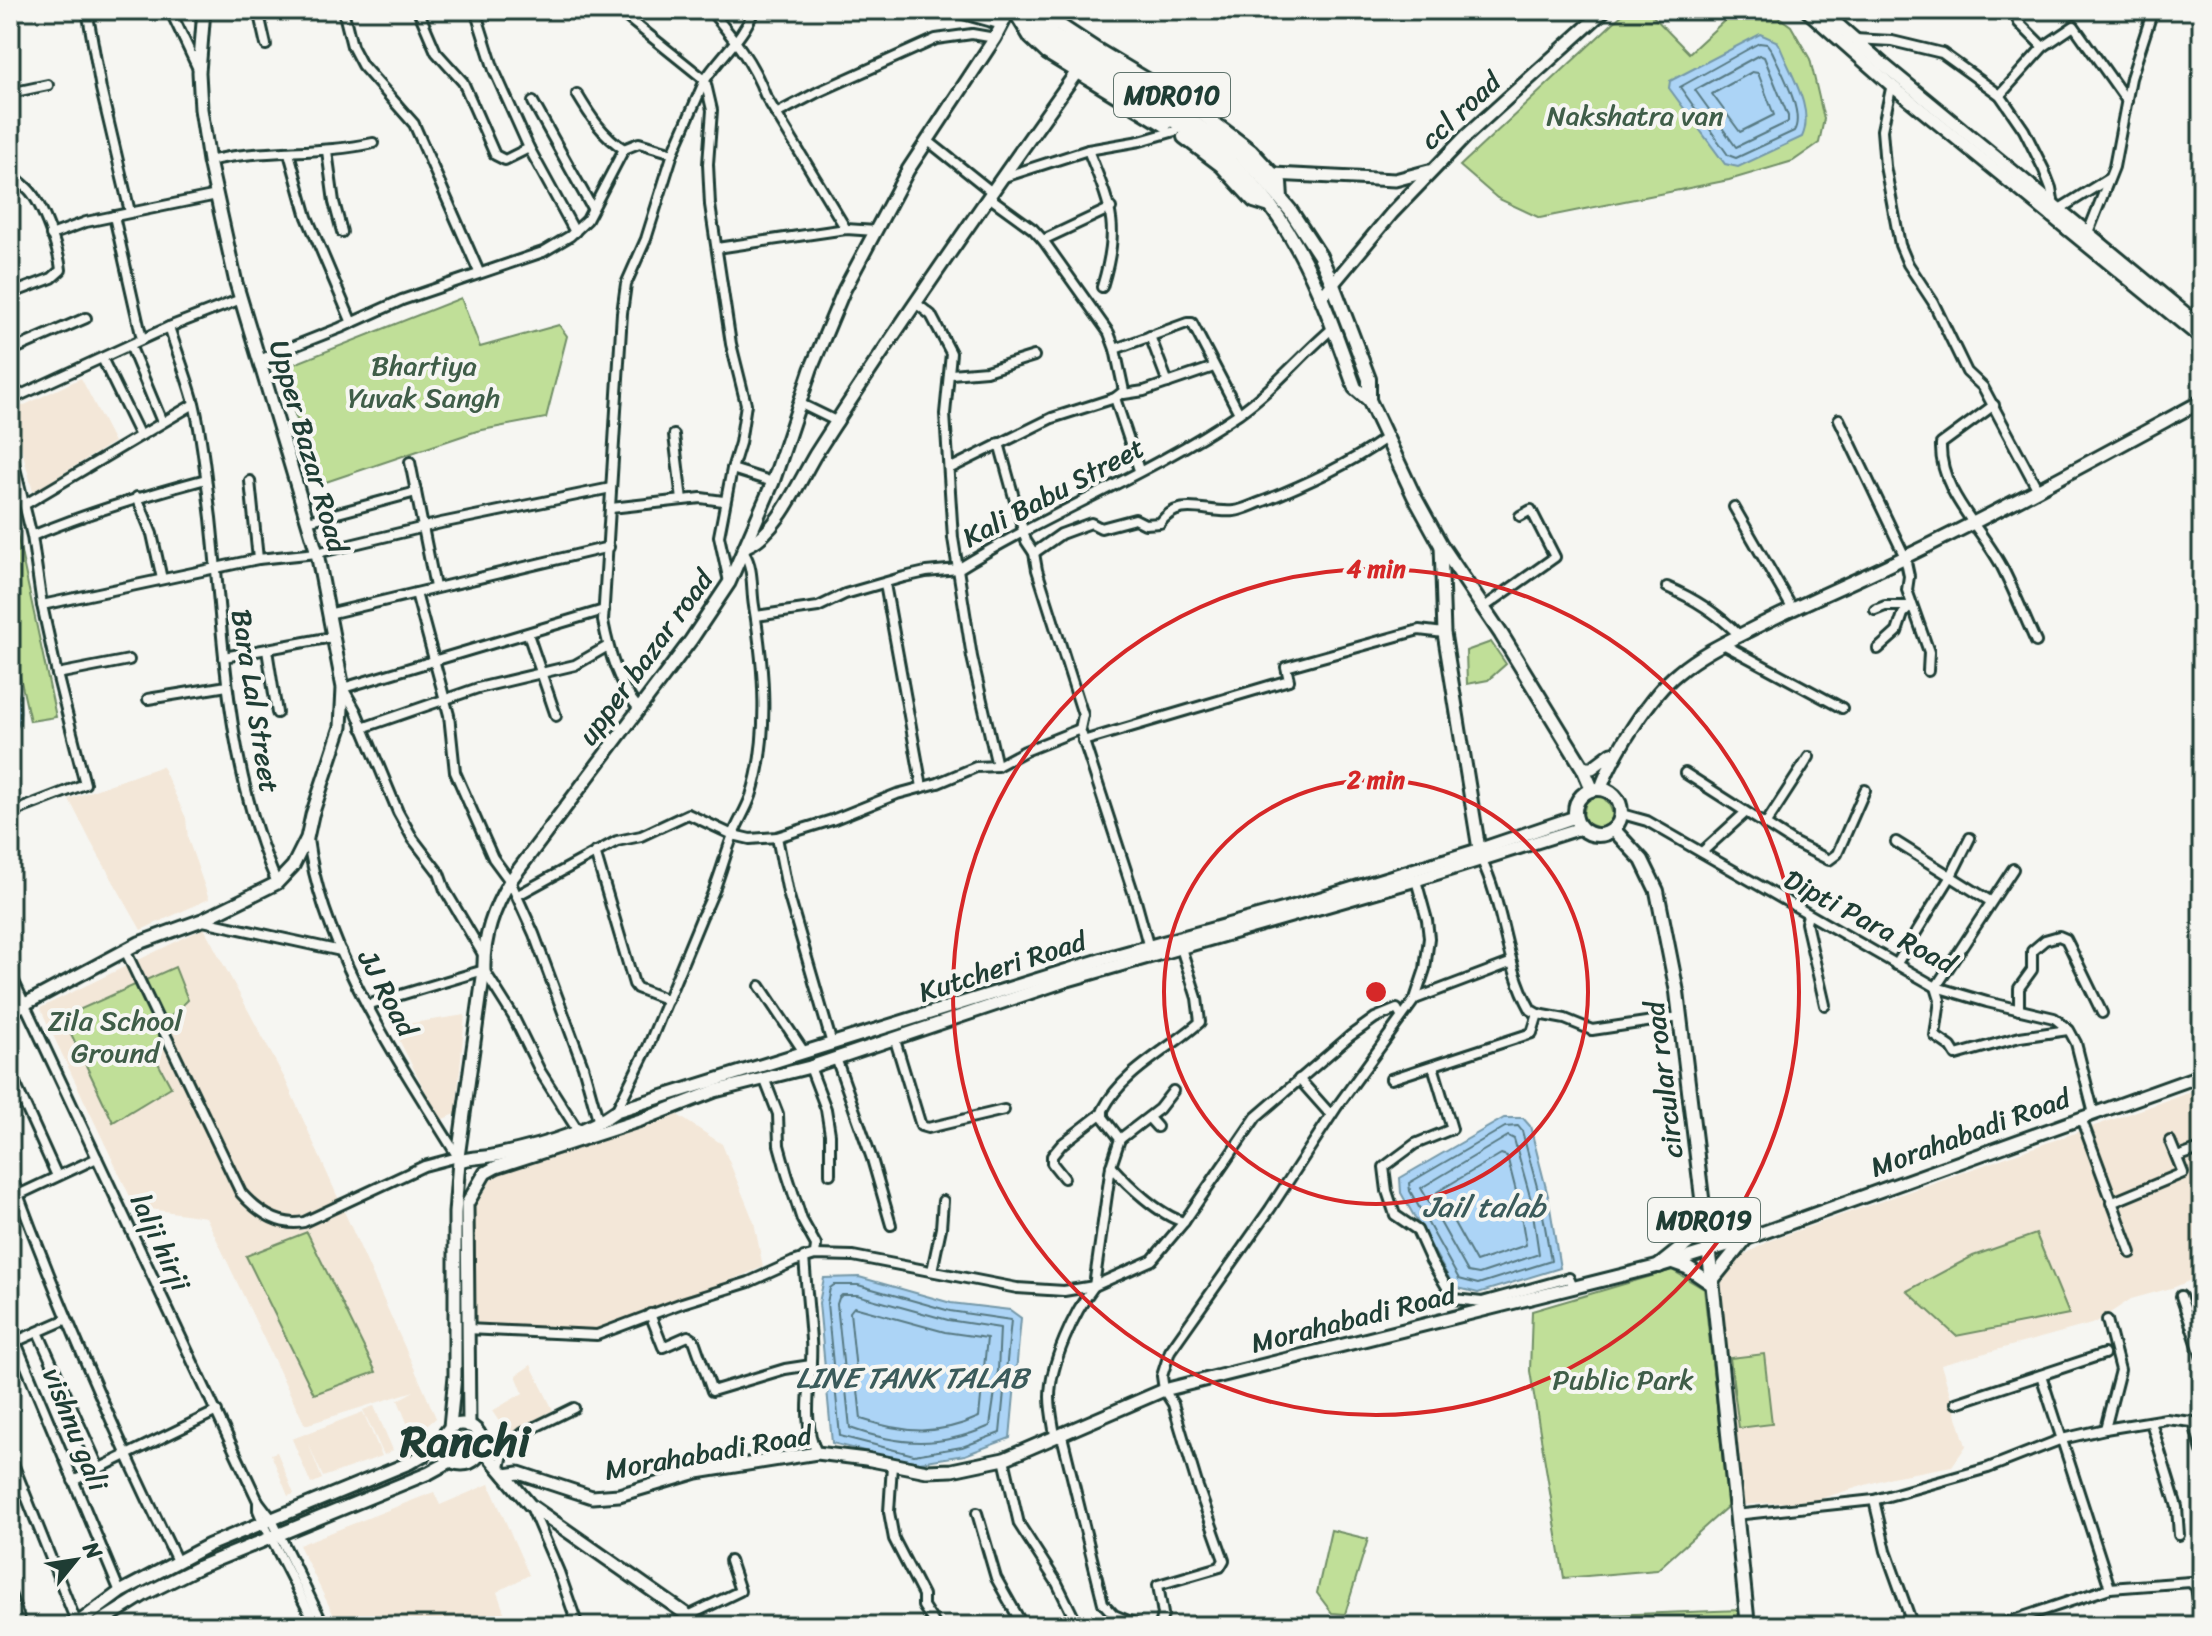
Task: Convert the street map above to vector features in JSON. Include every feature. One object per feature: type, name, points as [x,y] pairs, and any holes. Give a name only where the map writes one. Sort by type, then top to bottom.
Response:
[{"type":"main road","name":"Upper Bazar Road","points":[[204,10],[199,72],[209,161],[241,299],[317,553],[343,688],[341,727],[307,838],[293,866],[277,883]]},
{"type":"main road","points":[[1033,10],[1053,35],[1211,139]]},
{"type":"main road","name":"MDR010","points":[[1012,14],[1037,45],[1076,73],[1175,131],[1221,165],[1254,201],[1276,202],[1280,182],[1251,151],[1197,110],[1107,56],[1056,23],[1042,10]]},
{"type":"main road","name":"ccl road","points":[[1273,174],[1395,180],[1437,167],[1467,135],[1605,10]]},
{"type":"main road","points":[[1806,10],[2086,238],[2202,339]]},
{"type":"main road","points":[[1821,10],[1894,81],[2056,208],[2086,238],[2202,327]]},
{"type":"main road","name":"upper bazar road","points":[[459,1159],[492,914],[510,881],[729,583],[773,482],[799,403],[844,290],[908,170],[1012,14]]},
{"type":"main road","points":[[1012,14],[1048,41],[1245,159],[1320,256],[1369,379],[1369,400],[1441,545],[1583,768],[1597,788],[1617,797],[1622,814],[1614,830],[1597,835],[1578,822]]},
{"type":"main road","name":"MDR010","points":[[745,550],[782,512],[952,248],[1076,73]]},
{"type":"main road","points":[[1321,298],[1392,213],[1437,167]]},
{"type":"main road","points":[[1276,202],[1307,263],[1355,388],[1369,400]]},
{"type":"main road","points":[[1578,822],[1578,799],[1597,788],[1619,748],[1659,691],[1675,675],[1739,635],[2038,490],[2202,401]]},
{"type":"main road","points":[[1441,545],[1444,633],[1480,855]]},
{"type":"main road","points":[[1583,768],[1597,765],[1619,748]]},
{"type":"main road","points":[[469,1426],[467,1204],[485,1173],[508,1162],[641,1120],[715,1091],[810,1067],[895,1040],[1150,951],[1181,948],[1416,880],[1578,822]]},
{"type":"main road","name":"circular road","points":[[1614,830],[1642,860],[1657,891],[1664,919],[1680,1017],[1712,1282],[1748,1626]]},
{"type":"main road","name":"Kutcheri Road","points":[[459,1159],[497,1155],[578,1131],[599,1123],[616,1111],[804,1052],[1292,907],[1480,855]]},
{"type":"main road","points":[[10,1012],[125,950],[202,920],[277,883]]},
{"type":"main road","name":"Morahabadi Road","points":[[471,1462],[519,1473],[592,1497],[619,1495],[697,1472],[817,1453],[927,1471],[952,1470],[1004,1459],[1164,1390],[1659,1266],[1731,1244],[2202,1075]]},
{"type":"main road","points":[[76,1625],[120,1592],[177,1561],[267,1520],[396,1469],[441,1445],[450,1427],[455,1376],[459,1159]]},
{"type":"main road","points":[[1659,1266],[1689,1242],[1704,1221],[1731,1244]]},
{"type":"main road","points":[[1673,1262],[1712,1282],[1746,1238]]},
{"type":"main road","points":[[450,1427],[469,1426],[479,1434],[481,1447],[530,1505],[695,1622]]},
{"type":"main road","points":[[441,1445],[446,1457],[457,1464],[471,1462],[481,1447]]},
{"type":"main road","points":[[94,1626],[156,1588],[451,1461]]},
{"type":"street","points":[[87,10],[101,89],[130,212]]},
{"type":"street","points":[[170,10],[199,72]]},
{"type":"street","points":[[258,10],[266,45]]},
{"type":"street","points":[[343,10],[352,46],[362,65],[414,124],[479,272]]},
{"type":"street","points":[[418,10],[436,52],[463,82],[495,155],[505,160],[529,148]]},
{"type":"street","points":[[475,10],[494,70],[529,148],[575,232]]},
{"type":"street","points":[[618,10],[705,80],[712,110],[708,164],[710,205],[731,344],[746,404],[740,443],[723,501],[719,536],[729,583]]},
{"type":"street","points":[[710,10],[737,42],[776,114],[846,229]]},
{"type":"street","points":[[639,709],[629,697],[608,646],[603,621],[617,374],[626,284],[646,239],[673,153],[705,80],[737,42],[754,10]]},
{"type":"street","points":[[949,10],[1012,14]]},
{"type":"street","points":[[2013,10],[2019,23],[2043,47]]},
{"type":"street","points":[[2086,238],[2109,179],[2153,10]]},
{"type":"street","points":[[2000,95],[2043,47],[2074,26],[2127,101]]},
{"type":"street","points":[[776,114],[936,39],[972,34],[995,38]]},
{"type":"street","points":[[1853,39],[1892,41],[1942,53],[2000,95],[2024,130],[2044,170],[2056,208],[2109,179]]},
{"type":"street","points":[[1894,81],[1882,130],[1885,166],[1900,245],[1908,264],[1933,302],[1967,372],[1983,387],[1994,405],[2038,490]]},
{"type":"street","points":[[10,93],[48,85]]},
{"type":"street","points":[[577,94],[611,141],[624,149]]},
{"type":"street","points":[[533,102],[592,208]]},
{"type":"street","points":[[1001,178],[1088,150],[1175,131]]},
{"type":"street","points":[[927,140],[1033,229],[1106,328],[1115,349],[1120,396],[1139,470]]},
{"type":"street","points":[[209,161],[231,156],[327,151],[373,143]]},
{"type":"street","points":[[259,360],[402,300],[543,252],[575,232],[587,220],[624,149],[639,143],[673,153]]},
{"type":"street","points":[[1088,150],[1111,208],[1113,226],[1109,264],[1102,287]]},
{"type":"street","points":[[327,151],[334,202],[342,232]]},
{"type":"street","points":[[289,153],[307,217],[352,323]]},
{"type":"street","points":[[10,173],[32,193],[60,264],[59,274],[11,291]]},
{"type":"street","points":[[51,235],[86,222],[217,195]]},
{"type":"street","points":[[1043,240],[1111,208]]},
{"type":"street","points":[[114,216],[142,339]]},
{"type":"street","points":[[717,248],[846,229],[876,231]]},
{"type":"street","points":[[10,400],[169,327],[241,299]]},
{"type":"street","points":[[917,304],[931,315],[951,353],[945,414],[958,569],[972,657],[997,766]]},
{"type":"street","points":[[10,351],[86,318]]},
{"type":"street","points":[[1115,349],[1192,323],[1239,413]]},
{"type":"street","name":"Bara Lal Street","points":[[169,327],[194,404],[206,479],[227,686],[240,772],[260,840],[277,883]]},
{"type":"street","name":"Kali Babu Street","points":[[756,616],[818,607],[845,594],[926,572],[958,569],[1239,413],[1284,377],[1333,328]]},
{"type":"street","points":[[1150,336],[1168,383]]},
{"type":"street","points":[[130,345],[162,422]]},
{"type":"street","points":[[951,374],[986,371],[1034,356]]},
{"type":"street","points":[[102,358],[140,436]]},
{"type":"street","points":[[949,469],[1052,418],[1214,367]]},
{"type":"street","points":[[799,403],[838,422]]},
{"type":"street","points":[[24,505],[194,404]]},
{"type":"street","points":[[1994,405],[1941,444],[1943,466],[1972,522],[2002,567],[2036,642]]},
{"type":"street","points":[[1839,419],[1905,557],[1911,606],[1929,652],[1928,671]]},
{"type":"street","points":[[674,435],[682,500]]},
{"type":"street","points":[[1034,553],[1061,534],[1091,523],[1101,528],[1135,519],[1145,524],[1160,523],[1168,512],[1180,508],[1238,511],[1360,457],[1386,438]]},
{"type":"street","points":[[999,443],[1083,715],[1080,729],[1083,741],[1150,951]]},
{"type":"street","points":[[10,448],[32,536],[42,605],[57,674],[85,784],[10,813]]},
{"type":"street","points":[[410,462],[435,587]]},
{"type":"street","points":[[732,469],[773,482]]},
{"type":"street","points":[[32,536],[87,513],[206,479]]},
{"type":"street","points":[[250,481],[258,559]]},
{"type":"street","points":[[42,605],[258,559],[317,553],[611,488]]},
{"type":"street","points":[[308,521],[416,492]]},
{"type":"street","points":[[137,497],[152,534],[162,579]]},
{"type":"street","points":[[611,508],[701,498],[723,501]]},
{"type":"street","points":[[1734,507],[1792,608]]},
{"type":"street","points":[[1483,608],[1555,557],[1531,510],[1520,516]]},
{"type":"street","points":[[328,614],[609,547]]},
{"type":"street","points":[[616,1111],[713,897],[733,835],[752,793],[762,741],[763,716],[751,568],[745,550]]},
{"type":"street","points":[[885,584],[922,787]]},
{"type":"street","points":[[1667,587],[1693,597],[1739,635]]},
{"type":"street","points":[[416,593],[449,715],[455,772],[493,858],[518,895],[583,1066],[599,1123]]},
{"type":"street","points":[[1875,610],[1900,604],[1911,606]]},
{"type":"street","points":[[1878,649],[1897,632],[1903,614],[1911,606]]},
{"type":"street","points":[[484,956],[445,890],[439,873],[413,839],[398,812],[343,688],[485,643],[528,634],[604,610]]},
{"type":"street","points":[[1083,741],[1289,680],[1286,667],[1419,630],[1444,633]]},
{"type":"street","points":[[528,634],[556,716]]},
{"type":"street","points":[[224,657],[332,637]]},
{"type":"street","points":[[1723,644],[1842,708]]},
{"type":"street","points":[[362,728],[478,688],[575,665],[608,646]]},
{"type":"street","points":[[267,650],[277,713]]},
{"type":"street","points":[[57,674],[129,660]]},
{"type":"street","points":[[148,699],[227,686]]},
{"type":"street","points":[[518,895],[617,841],[641,836],[688,814],[733,835],[750,839],[777,837],[976,767],[997,766],[1080,729]]},
{"type":"street","points":[[1765,825],[1809,757]]},
{"type":"street","points":[[1685,773],[1745,813],[1826,860],[1833,859],[1847,834],[1865,790]]},
{"type":"street","points":[[1702,852],[1745,813]]},
{"type":"street","name":"Dipti Para Road","points":[[1622,814],[1647,821],[1936,987],[2054,1018],[2069,1030]]},
{"type":"street","points":[[777,837],[788,893],[832,1044]]},
{"type":"street","name":"JJ Road","points":[[307,838],[310,858],[341,951],[367,1005],[459,1159]]},
{"type":"street","points":[[1896,965],[1951,876],[1970,838]]},
{"type":"street","points":[[1896,842],[1990,901]]},
{"type":"street","points":[[595,852],[634,984],[668,1000]]},
{"type":"street","points":[[1480,855],[1491,880],[1510,963],[1531,1010],[1592,1030],[1680,1017]]},
{"type":"street","points":[[2013,869],[1936,987],[1940,1000],[1935,1036],[1951,1047],[1956,1055],[2020,1037],[2069,1030],[2076,1043],[2094,1114]]},
{"type":"street","points":[[1160,1626],[1163,1614],[1158,1585],[1220,1567],[1224,1560],[1173,1404],[1164,1390],[1162,1376],[1170,1351],[1270,1209],[1331,1115],[1415,999],[1425,969],[1429,938],[1416,880]]},
{"type":"street","points":[[1808,915],[1806,923],[1825,1005]]},
{"type":"street","points":[[202,920],[341,951]]},
{"type":"street","points":[[2019,1010],[2019,988],[2032,970],[2030,953],[2045,940],[2059,936],[2066,939],[2102,1013]]},
{"type":"street","points":[[1064,1178],[1052,1163],[1052,1156],[1062,1144],[1102,1113],[1106,1103],[1136,1072],[1200,1022],[1197,998],[1181,948]]},
{"type":"street","points":[[125,950],[241,1193],[256,1210],[275,1219],[296,1223],[424,1166],[459,1159]]},
{"type":"street","points":[[1415,999],[1510,963]]},
{"type":"street","points":[[367,1005],[484,970],[513,1016],[540,1071],[578,1131]]},
{"type":"street","name":"lalji hirji","points":[[10,973],[67,1087],[97,1158],[217,1411],[258,1501],[258,1510],[274,1535]]},
{"type":"street","points":[[760,986],[804,1052]]},
{"type":"street","points":[[467,1329],[597,1335],[749,1282],[815,1255],[835,1254],[1017,1288],[1064,1291],[1094,1286],[1152,1260],[1184,1222],[1256,1117],[1299,1079],[1375,1018],[1397,1009],[1401,1016]]},
{"type":"street","points":[[1391,1079],[1532,1033],[1538,1014]]},
{"type":"street","points":[[895,1040],[921,1126],[928,1128],[1004,1110]]},
{"type":"street","points":[[836,1058],[872,1159],[891,1225]]},
{"type":"street","points":[[1433,1066],[1452,1129],[1415,1144],[1384,1167],[1387,1191],[1395,1215],[1417,1230],[1454,1299],[1482,1302],[1569,1278],[1573,1287]]},
{"type":"street","points":[[810,1067],[826,1109],[830,1134],[830,1174]]},
{"type":"street","points":[[10,1072],[57,1176]]},
{"type":"street","points":[[764,1078],[778,1114],[779,1145],[787,1174],[802,1220],[816,1245],[815,1255]]},
{"type":"street","points":[[1299,1079],[1331,1115]]},
{"type":"street","points":[[1140,1626],[1114,1615],[1103,1603],[1063,1440],[1055,1435],[1051,1381],[1068,1326],[1094,1286],[1111,1166],[1120,1139],[1149,1118],[1173,1091]]},
{"type":"street","points":[[1102,1113],[1120,1139]]},
{"type":"street","points":[[1149,1118],[1157,1127]]},
{"type":"street","points":[[2081,1118],[2131,1253]]},
{"type":"street","points":[[2111,1203],[2183,1173],[2170,1141]]},
{"type":"street","points":[[2177,1157],[2200,1149]]},
{"type":"street","points":[[18,1195],[97,1158]]},
{"type":"street","points":[[1111,1166],[1172,1218],[1184,1222]]},
{"type":"street","points":[[10,1173],[125,1455],[177,1561]]},
{"type":"street","points":[[932,1271],[943,1201]]},
{"type":"street","points":[[804,1257],[811,1365],[808,1419],[810,1438],[817,1453]]},
{"type":"street","points":[[2181,1296],[2202,1358]]},
{"type":"street","points":[[650,1314],[663,1347],[688,1336],[694,1340],[712,1391],[776,1371],[811,1365]]},
{"type":"street","points":[[13,1343],[67,1319]]},
{"type":"street","points":[[2105,1429],[2120,1370],[2107,1320]]},
{"type":"street","name":"vishnu gali","points":[[10,1328],[13,1343],[120,1592]]},
{"type":"street","points":[[38,1332],[99,1468]]},
{"type":"street","points":[[1956,1403],[2104,1354]]},
{"type":"street","points":[[2041,1375],[2110,1588]]},
{"type":"street","points":[[500,1469],[504,1449],[523,1433],[574,1408]]},
{"type":"street","points":[[73,1481],[217,1411]]},
{"type":"street","points":[[1735,1515],[1874,1500],[1988,1468],[2062,1439],[2166,1419],[2198,1423],[2202,1451]]},
{"type":"street","points":[[2151,1422],[2177,1507],[2179,1535]]},
{"type":"street","points":[[10,1456],[76,1625]]},
{"type":"street","points":[[1004,1459],[1019,1524],[1061,1589],[1078,1626]]},
{"type":"street","points":[[892,1465],[889,1512],[894,1539],[923,1595],[923,1606],[936,1626]]},
{"type":"street","points":[[1874,1500],[1886,1551],[1913,1626]]},
{"type":"street","points":[[530,1505],[578,1626]]},
{"type":"street","points":[[977,1513],[996,1578],[1023,1626]]},
{"type":"street","points":[[274,1535],[316,1626]]},
{"type":"street","points":[[274,1535],[324,1626]]},
{"type":"street","points":[[695,1622],[740,1591],[730,1561]]},
{"type":"street","points":[[1996,1626],[2110,1588],[2190,1582],[2196,1587],[2202,1622]]},
{"type":"street","points":[[10,1594],[22,1626]]},
{"type":"shaded area","points":[[81,378],[114,442],[33,492],[12,411]]},
{"type":"shaded area","points":[[162,766],[186,818],[188,839],[209,899],[141,930],[69,799]]},
{"type":"shaded area","points":[[204,928],[285,1079],[436,1418],[413,1438],[398,1400],[414,1391],[305,1425],[206,1217],[135,1207],[40,1008]]},
{"type":"shaded area","points":[[465,1015],[456,1114],[440,1120],[392,1026]]},
{"type":"shaded area","points":[[2202,1088],[2202,1275],[2175,1287],[2131,1299],[2095,1323],[1941,1365],[1966,1446],[1952,1466],[1892,1477],[1816,1500],[1742,1505],[1719,1279],[1738,1258],[1771,1240]]},
{"type":"shaded area","points":[[676,1114],[722,1144],[754,1222],[763,1267],[597,1335],[471,1324],[470,1213],[499,1168]]},
{"type":"shaded area","points":[[531,1365],[553,1410],[508,1435],[492,1411],[523,1393],[516,1375]]},
{"type":"shaded area","points":[[374,1406],[393,1450],[384,1455],[363,1410]]},
{"type":"shaded area","points":[[363,1412],[382,1456],[323,1477],[308,1443],[322,1479],[311,1484],[292,1439]]},
{"type":"shaded area","points":[[277,1452],[294,1494],[288,1496],[271,1454]]},
{"type":"shaded area","points":[[489,1484],[529,1575],[497,1592],[509,1626],[339,1626],[299,1545],[434,1492],[440,1505]]},
{"type":"green space","name":"Nakshatra van","points":[[1627,10],[1647,10],[1689,53],[1736,10],[1769,10],[1791,26],[1810,59],[1824,119],[1819,143],[1793,161],[1729,180],[1540,218],[1497,198],[1460,166]]},
{"type":"green space","name":"Bhartiya Yuvak Sangh","points":[[461,298],[480,347],[559,325],[567,336],[546,418],[477,431],[320,484],[279,370]]},
{"type":"green space","points":[[15,524],[56,717],[30,721],[10,633],[10,527]]},
{"type":"green space","points":[[1491,642],[1506,664],[1488,680],[1467,684],[1466,651]]},
{"type":"green space","points":[[1598,793],[1609,805],[1613,818],[1612,828],[1605,831],[1587,823],[1583,815],[1586,801]]},
{"type":"green space","name":"Zila School Ground","points":[[175,967],[188,1000],[168,1019],[171,1039],[151,1050],[171,1087],[113,1122],[63,1017]]},
{"type":"green space","points":[[307,1232],[376,1372],[314,1394],[246,1256]]},
{"type":"green space","points":[[2036,1234],[2069,1314],[1956,1336],[1907,1291],[1973,1256]]},
{"type":"green space","name":"Public Park","points":[[1672,1270],[1704,1289],[1728,1506],[1657,1570],[1564,1578],[1530,1371],[1532,1311]]},
{"type":"green space","points":[[1764,1354],[1772,1424],[1739,1428],[1730,1358]]},
{"type":"green space","points":[[463,1434],[470,1437],[473,1444],[470,1451],[463,1454],[456,1451],[453,1444],[456,1437]]},
{"type":"green space","points":[[1331,1530],[1368,1539],[1345,1614],[1332,1613],[1317,1593]]},
{"type":"green space","points":[[1741,1610],[1743,1626],[1554,1626],[1555,1617]]},
{"type":"water","points":[[1760,34],[1776,41],[1780,47],[1800,92],[1805,126],[1802,137],[1738,167],[1725,164],[1669,88],[1670,81]]},
{"type":"water","points":[[10,666],[20,712],[10,738]]},
{"type":"water","name":"Jail talab","points":[[1504,1118],[1523,1118],[1530,1126],[1548,1196],[1560,1268],[1478,1293],[1454,1287],[1401,1193],[1400,1178]]},
{"type":"water","name":"LINE TANK TALAB","points":[[859,1277],[951,1303],[1010,1310],[1021,1318],[1010,1438],[965,1455],[913,1463],[832,1443],[819,1303],[824,1278]]},
{"type":"district","name":"Ranchi","points":[[465,1441]]}]
